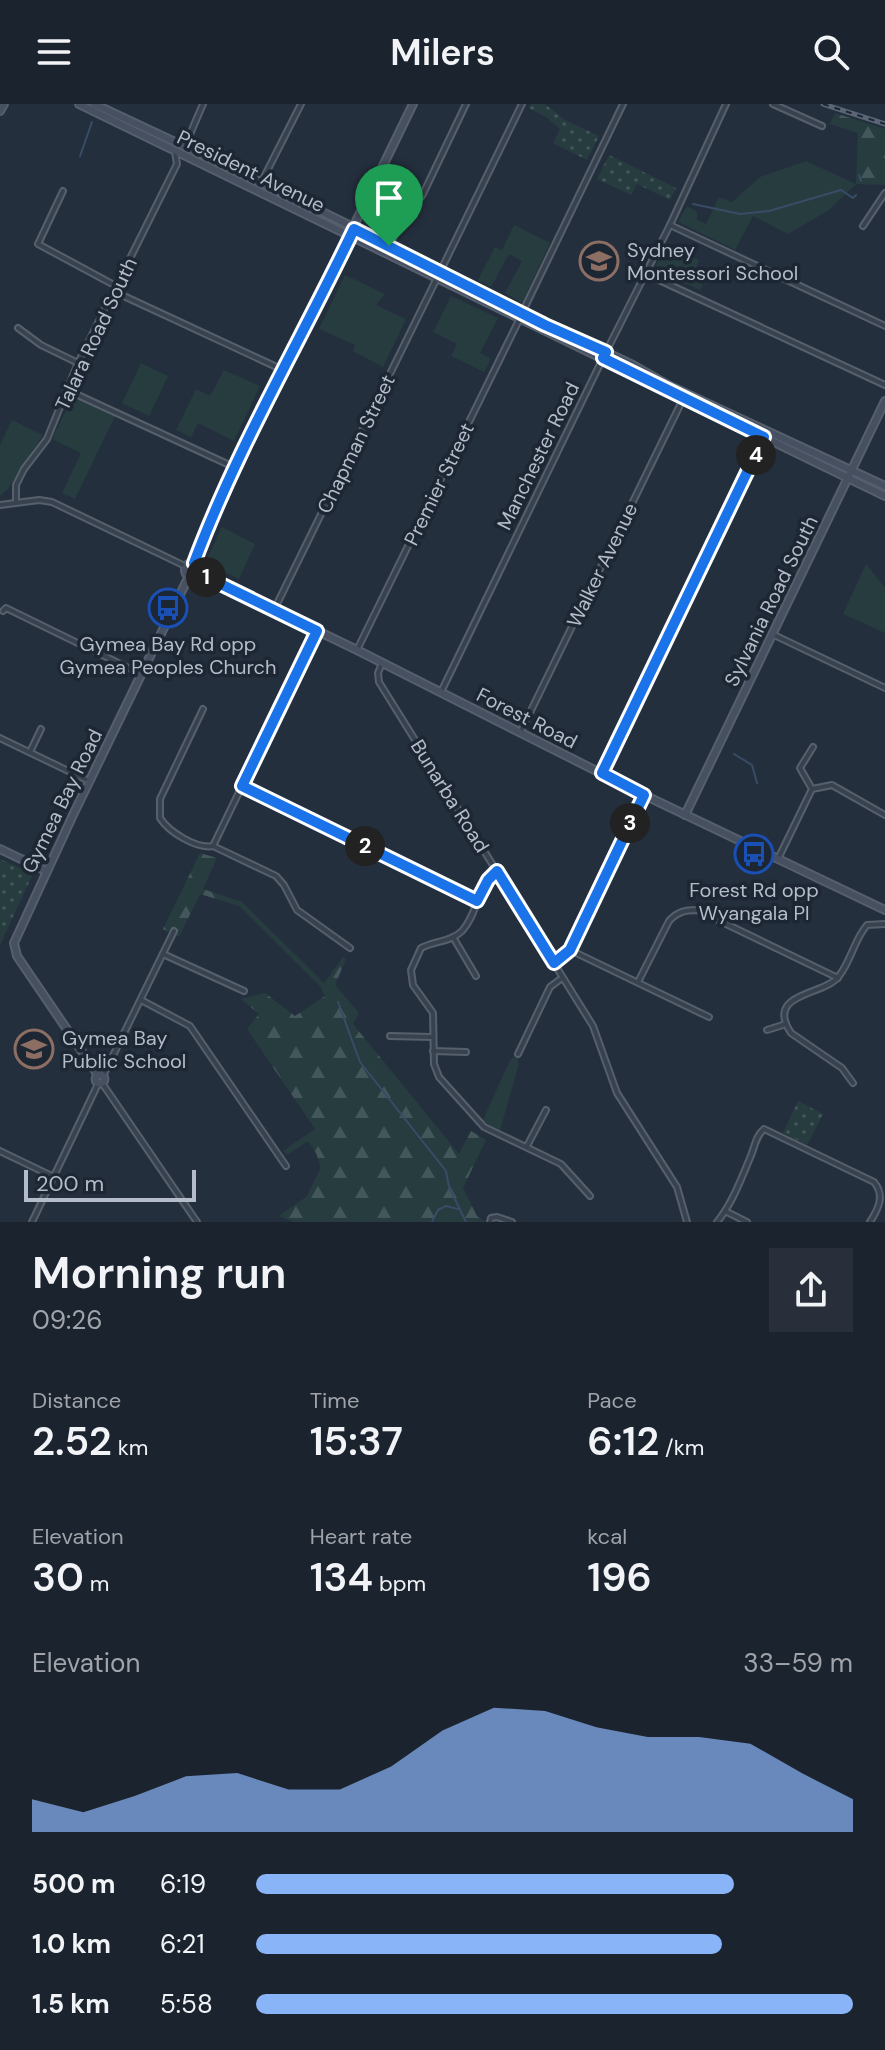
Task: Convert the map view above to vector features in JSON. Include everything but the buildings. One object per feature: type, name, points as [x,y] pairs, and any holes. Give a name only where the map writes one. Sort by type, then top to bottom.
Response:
[{"type":"street","points":[[0,111],[4,104]]},
{"type":"street","name":"President Avenue","points":[[79,104],[224,175],[260,187],[354,229],[439,275]]},
{"type":"street","name":"President Avenue","points":[[94,104],[185,146],[350,237],[439,275],[885,486]]},
{"type":"street","points":[[203,104],[185,146],[188,153],[224,175]]},
{"type":"street","points":[[260,187],[301,104]]},
{"type":"street","points":[[194,563],[236,468],[413,104]]},
{"type":"street","points":[[389,246],[407,211],[422,196],[466,104]]},
{"type":"street","name":"Chapman Street","points":[[274,610],[522,104]]},
{"type":"street","name":"Premier Street","points":[[357,650],[623,104]]},
{"type":"street","name":"Manchester Road","points":[[441,692],[726,104]]},
{"type":"street","points":[[773,104],[822,126]]},
{"type":"street","points":[[175,150],[177,164],[194,160]]},
{"type":"street","name":"Talara Road South","points":[[16,502],[16,485],[47,439],[78,363],[177,164]]},
{"type":"street","points":[[63,191],[38,244],[114,289],[283,370]]},
{"type":"street","points":[[863,226],[884,193]]},
{"type":"street","points":[[670,225],[885,326]]},
{"type":"street","points":[[644,273],[885,385]]},
{"type":"street","points":[[18,328],[41,345],[78,363]]},
{"type":"street","name":"President Avenue","points":[[604,355],[885,496]]},
{"type":"street","points":[[67,390],[236,468]]},
{"type":"street","name":"Walker Avenue","points":[[520,733],[684,397]]},
{"type":"street","name":"Sylvania Road South","points":[[685,815],[885,401]]},
{"type":"street","points":[[602,773],[764,437]]},
{"type":"street","points":[[0,505],[52,502],[185,566],[194,563]]},
{"type":"street","points":[[185,566],[184,571],[189,576],[198,573],[198,566],[194,563]]},
{"type":"street","name":"Forest Road","points":[[198,573],[777,861],[885,910]]},
{"type":"street","name":"Gymea Bay Road","points":[[189,576],[18,929],[14,947],[17,956],[197,1222]]},
{"type":"street","points":[[3,608],[141,674]]},
{"type":"street","points":[[213,846],[317,631]]},
{"type":"street","points":[[772,634],[885,688]]},
{"type":"street","name":"Bunarba Road","points":[[382,663],[379,682],[593,1026],[617,1093],[677,1187],[687,1222]]},
{"type":"street","points":[[203,709],[160,799],[158,808],[163,822],[174,832],[206,847],[213,846],[279,878],[297,910],[350,948]]},
{"type":"street","points":[[30,752],[41,729]]},
{"type":"street","points":[[0,738],[89,781]]},
{"type":"street","points":[[812,789],[800,768],[813,747]]},
{"type":"street","points":[[812,789],[832,785],[885,815]]},
{"type":"street","points":[[242,786],[477,901]]},
{"type":"street","points":[[777,861],[812,789]]},
{"type":"street","points":[[554,963],[570,950],[644,795]]},
{"type":"street","points":[[0,849],[46,871]]},
{"type":"street","points":[[497,871],[488,880],[462,931],[421,948],[411,970],[413,985],[433,1013],[434,1064],[439,1077],[473,1118],[484,1127],[527,1146],[569,1171],[590,1196]]},
{"type":"street","points":[[638,982],[669,921],[688,910],[697,910],[838,978]]},
{"type":"street","points":[[853,1083],[842,1068],[799,1040],[786,1024],[788,1006],[796,996],[821,990],[838,978],[863,930],[873,923],[885,924]]},
{"type":"street","points":[[32,1222],[174,931]]},
{"type":"street","points":[[453,937],[476,976]]},
{"type":"street","points":[[570,950],[709,1017]]},
{"type":"street","points":[[163,954],[244,991]]},
{"type":"street","points":[[518,1054],[550,987],[563,978]]},
{"type":"street","points":[[141,1000],[185,1021],[193,1029],[286,1166]]},
{"type":"street","points":[[767,1030],[786,1024]]},
{"type":"street","points":[[390,1036],[432,1037]]},
{"type":"street","points":[[433,1051],[466,1052]]},
{"type":"street","points":[[88,1061],[100,1066],[110,1062]]},
{"type":"street","points":[[92,1098],[101,1093],[111,1095]]},
{"type":"street","points":[[527,1146],[546,1110]]},
{"type":"street","points":[[717,1222],[725,1211],[757,1136],[760,1131],[768,1129],[880,1187],[881,1201],[870,1222]]},
{"type":"street","points":[[0,1151],[54,1177]]},
{"type":"street","points":[[725,1211],[747,1222]]},
{"type":"street","points":[[490,1222],[491,1218],[497,1217],[512,1222]]},
{"type":"green space","points":[[531,104],[545,104],[565,120],[599,136],[587,160],[553,143],[560,129],[529,108]]},
{"type":"green space","points":[[835,113],[885,129],[885,185],[856,184],[858,133],[830,124]]},
{"type":"green space","points":[[609,155],[676,188],[670,200],[637,184],[631,195],[597,179]]},
{"type":"green space","points":[[806,161],[856,184],[829,210],[788,234],[753,216],[735,250],[678,222],[687,206],[697,212],[697,220],[706,224],[719,197],[732,202],[760,177]]},
{"type":"green space","points":[[514,225],[550,243],[522,303],[505,293],[522,261],[509,254],[491,287],[478,280],[495,247],[502,250]]},
{"type":"green space","points":[[664,244],[699,260],[695,270],[707,276],[700,290],[655,269]]},
{"type":"green space","points":[[345,275],[385,294],[376,305],[406,319],[383,367],[353,351],[355,345],[319,329]]},
{"type":"green space","points":[[451,296],[498,318],[480,353],[491,359],[484,372],[451,356],[457,344],[433,332]]},
{"type":"green space","points":[[141,363],[168,376],[149,416],[122,403]]},
{"type":"green space","points":[[224,370],[260,386],[234,441],[198,423],[191,437],[176,430],[196,389],[210,396]]},
{"type":"green space","points":[[73,396],[115,416],[75,499],[62,493],[81,453],[52,439]]},
{"type":"green space","points":[[12,420],[43,435],[8,489],[0,496],[0,445]]},
{"type":"green space","points":[[222,527],[255,544],[239,579],[205,563]]},
{"type":"green space","points":[[866,564],[885,588],[885,633],[843,614]]},
{"type":"green space","points":[[200,853],[217,858],[203,889],[242,902],[324,983],[343,957],[346,959],[335,985],[359,1013],[353,1024],[459,1154],[471,1131],[486,1140],[463,1188],[477,1216],[485,1222],[294,1222],[279,1216],[306,1197],[321,1168],[308,1141],[287,1155],[283,1151],[315,1129],[247,1029],[259,1014],[241,999],[265,993],[295,1016],[325,996],[320,986],[239,906],[200,894],[179,937],[163,929]]},
{"type":"green space","points":[[0,859],[33,874],[0,945]]},
{"type":"green space","points":[[518,1054],[518,1067],[499,1134],[481,1124],[510,1060]]},
{"type":"green space","points":[[798,1101],[823,1114],[807,1145],[783,1133]]},
{"type":"waterway","points":[[80,156],[92,122]]},
{"type":"waterway","points":[[859,175],[861,181]]},
{"type":"waterway","points":[[693,204],[740,214],[769,211],[841,190],[853,198],[856,195]]},
{"type":"waterway","points":[[734,754],[752,765],[757,783]]},
{"type":"waterway","points":[[338,1002],[360,1062],[446,1171],[449,1187],[466,1222]]},
{"type":"waterway","points":[[432,1222],[438,1210],[446,1206],[458,1209]]},
{"type":"railway","points":[[823,104],[885,124]]},
{"type":"place","name":"Sydney Montessori School","points":[[599,261]]},
{"type":"place","name":"Gymea Bay Rd opp Gymea Peoples Church","points":[[168,608]]},
{"type":"place","name":"Forest Rd opp Wyangala Pl","points":[[754,854]]},
{"type":"place","name":"Gymea Bay Public School","points":[[34,1049]]},
{"type":"route","points":[[354,229],[389,246],[545,325],[606,352],[603,358],[764,437],[602,773],[644,795],[570,950],[554,963],[497,871],[491,875],[477,901],[242,786],[317,631],[198,573],[199,568],[194,563],[236,468],[354,229]]}]
